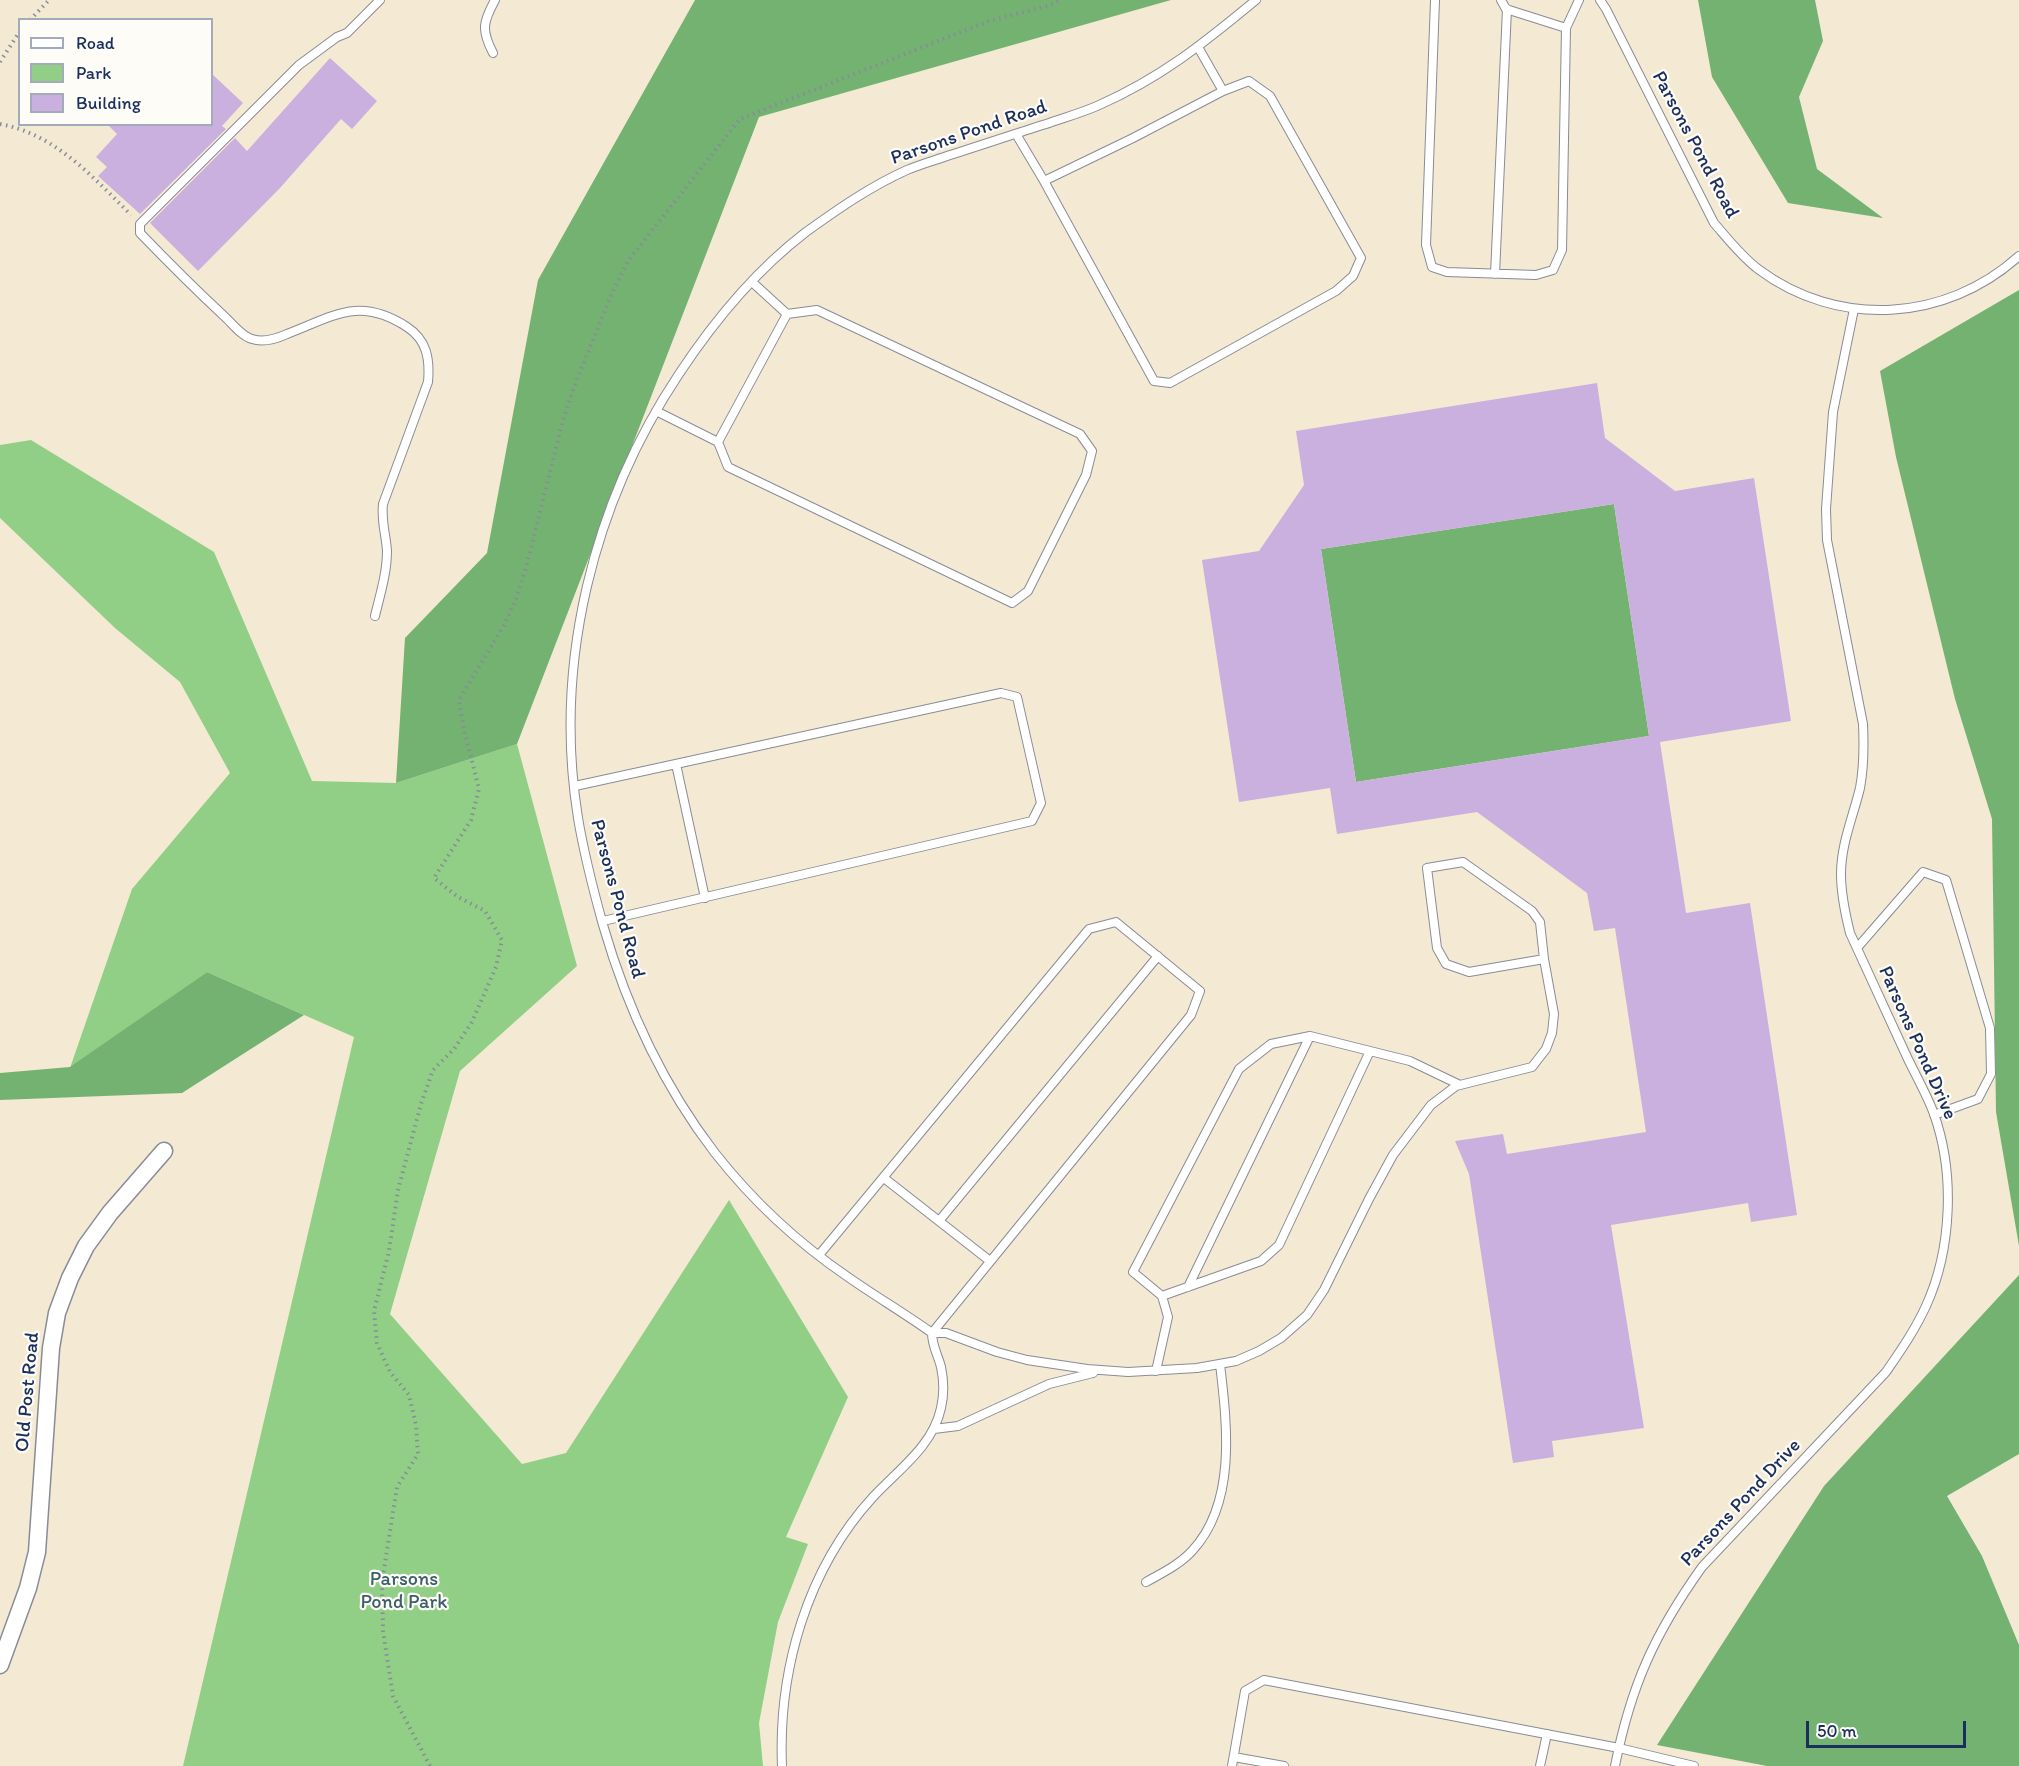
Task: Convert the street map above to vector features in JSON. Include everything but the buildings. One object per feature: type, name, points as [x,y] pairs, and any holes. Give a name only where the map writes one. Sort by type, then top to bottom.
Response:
[{"type":"street","name":"Old Post Road","points":[[0,1665],[28,1588],[37,1552],[51,1348],[57,1313],[69,1278],[86,1246],[110,1213],[164,1151]]},
{"type":"lane","points":[[375,616],[387,561],[383,504],[428,382],[430,366],[423,343],[414,332],[401,323],[378,312],[365,310],[338,314],[270,340],[250,339],[187,281],[140,233],[140,224],[299,64],[337,37],[347,33],[380,0]]},
{"type":"lane","points":[[493,53],[486,40],[485,18],[495,0]]},
{"type":"lane","name":"Parsons Pond Road","points":[[932,1333],[847,1277],[797,1238],[751,1194],[716,1154],[685,1111],[658,1065],[635,1018],[616,968],[588,869],[577,815],[572,760],[572,705],[576,650],[585,595],[598,542],[617,490],[656,411],[699,343],[728,306],[803,235],[848,202],[912,168],[1092,108],[1131,90],[1163,72],[1198,47],[1256,0]]},
{"type":"lane","points":[[1435,0],[1426,245],[1432,267],[1447,272],[1536,275],[1553,270],[1562,250],[1566,28],[1579,0]]},
{"type":"lane","points":[[1495,274],[1507,9],[1501,0]]},
{"type":"lane","name":"Parsons Pond Road","points":[[1600,0],[1714,223],[1734,248],[1759,269],[1789,288],[1822,302],[1854,309],[1907,309],[1948,299],[1981,285],[2019,256]]},
{"type":"lane","points":[[1507,9],[1566,28]]},
{"type":"lane","points":[[1198,47],[1223,91]]},
{"type":"lane","points":[[1016,134],[1154,381],[1170,383],[1336,291],[1353,276],[1361,258],[1270,96],[1250,81],[1223,91],[1044,181]]},
{"type":"lane","points":[[752,282],[787,314]]},
{"type":"lane","name":"Parsons Pond Drive","points":[[1616,1766],[1622,1730],[1639,1678],[1652,1647],[1683,1594],[1702,1567],[1886,1372],[1927,1304],[1936,1277],[1946,1231],[1947,1183],[1943,1151],[1934,1115],[1850,933],[1842,902],[1843,846],[1860,787],[1864,754],[1863,724],[1827,540],[1826,509],[1833,412],[1854,309]]},
{"type":"lane","points":[[656,411],[718,442],[728,467],[1012,603],[1028,591],[1086,475],[1092,451],[1080,434],[817,310],[787,314]]},
{"type":"lane","points":[[718,442],[787,314]]},
{"type":"lane","points":[[574,786],[1001,693],[1017,697],[1041,803],[1032,821],[603,921]]},
{"type":"lane","points":[[676,764],[705,898]]},
{"type":"lane","points":[[932,1333],[946,1333],[997,1352],[1027,1360],[1103,1371],[1156,1371],[1220,1364],[1236,1361],[1281,1338],[1307,1315],[1324,1290],[1369,1199],[1394,1155],[1431,1105],[1460,1085],[1532,1067],[1546,1049],[1552,1033],[1554,1014],[1540,922],[1532,911],[1463,862],[1427,868],[1437,948],[1446,964],[1469,972],[1544,959]]},
{"type":"lane","points":[[1857,948],[1923,873],[1946,880],[1990,1028],[1991,1074],[1978,1099],[1934,1115]]},
{"type":"lane","points":[[782,1766],[781,1738],[785,1693],[792,1654],[810,1600],[824,1569],[844,1535],[872,1498],[923,1447],[934,1429],[941,1409],[944,1388],[940,1366],[932,1344],[932,1333],[1191,1015],[1200,991],[1116,922],[1089,929],[819,1255]]},
{"type":"lane","points":[[939,1221],[1158,956]]},
{"type":"lane","points":[[1156,1371],[1168,1317],[1162,1296],[1133,1272],[1239,1069],[1271,1044],[1310,1036],[1410,1061],[1460,1085]]},
{"type":"lane","points":[[1188,1287],[1310,1036]]},
{"type":"lane","points":[[1162,1296],[1261,1261],[1279,1245],[1370,1051]]},
{"type":"lane","points":[[884,1178],[990,1261]]},
{"type":"lane","points":[[1146,1582],[1169,1569],[1191,1552],[1206,1532],[1216,1512],[1225,1460],[1220,1364]]},
{"type":"lane","points":[[934,1429],[958,1426],[1049,1384],[1103,1371]]},
{"type":"lane","points":[[1284,1766],[1233,1761],[1245,1691],[1264,1680],[1619,1748],[1682,1765],[1694,1766]]},
{"type":"lane","points":[[1540,1766],[1547,1734]]},
{"type":"path","points":[[32,18],[49,0]]},
{"type":"path","points":[[430,1766],[393,1696],[383,1631],[382,1582],[397,1487],[418,1454],[416,1425],[409,1395],[390,1372],[377,1343],[374,1311],[389,1251],[398,1190],[421,1104],[434,1070],[454,1049],[472,1022],[496,967],[502,940],[485,911],[458,897],[434,878],[471,820],[479,789],[459,700],[504,625],[516,599],[563,420],[612,293],[628,261],[740,119],[900,58],[989,21],[1051,5],[1060,0]]},
{"type":"path","points":[[0,62],[18,34]]},
{"type":"path","points":[[0,124],[26,131],[67,153],[140,224]]},
{"type":"green space","points":[[695,0],[1171,0],[759,117],[517,744],[396,783],[405,638],[487,553],[538,280]]},
{"type":"green space","points":[[1698,0],[1815,0],[1823,41],[1799,97],[1817,169],[1883,218],[1788,203],[1712,77]]},
{"type":"green space","points":[[2019,290],[2019,1246],[1996,1112],[1992,819],[1955,699],[1896,457],[1880,371]]},
{"type":"green space","name":"Parsons Pond Park","points":[[31,440],[214,552],[312,781],[396,783],[517,744],[577,966],[460,1071],[390,1314],[522,1464],[566,1453],[729,1200],[848,1397],[786,1537],[808,1544],[778,1622],[759,1723],[763,1766],[183,1766],[354,1037],[207,972],[70,1068],[132,889],[230,773],[180,682],[115,628],[0,518],[0,445]]},
{"type":"green space","points":[[1614,504],[1649,736],[1356,782],[1321,549]]},
{"type":"green space","points":[[207,972],[304,1015],[182,1093],[0,1100],[0,1073],[70,1067]]},
{"type":"green space","points":[[2019,1275],[2019,1454],[1947,1496],[1982,1556],[2019,1645],[2019,1766],[1767,1766],[1657,1745],[1824,1486]]}]
